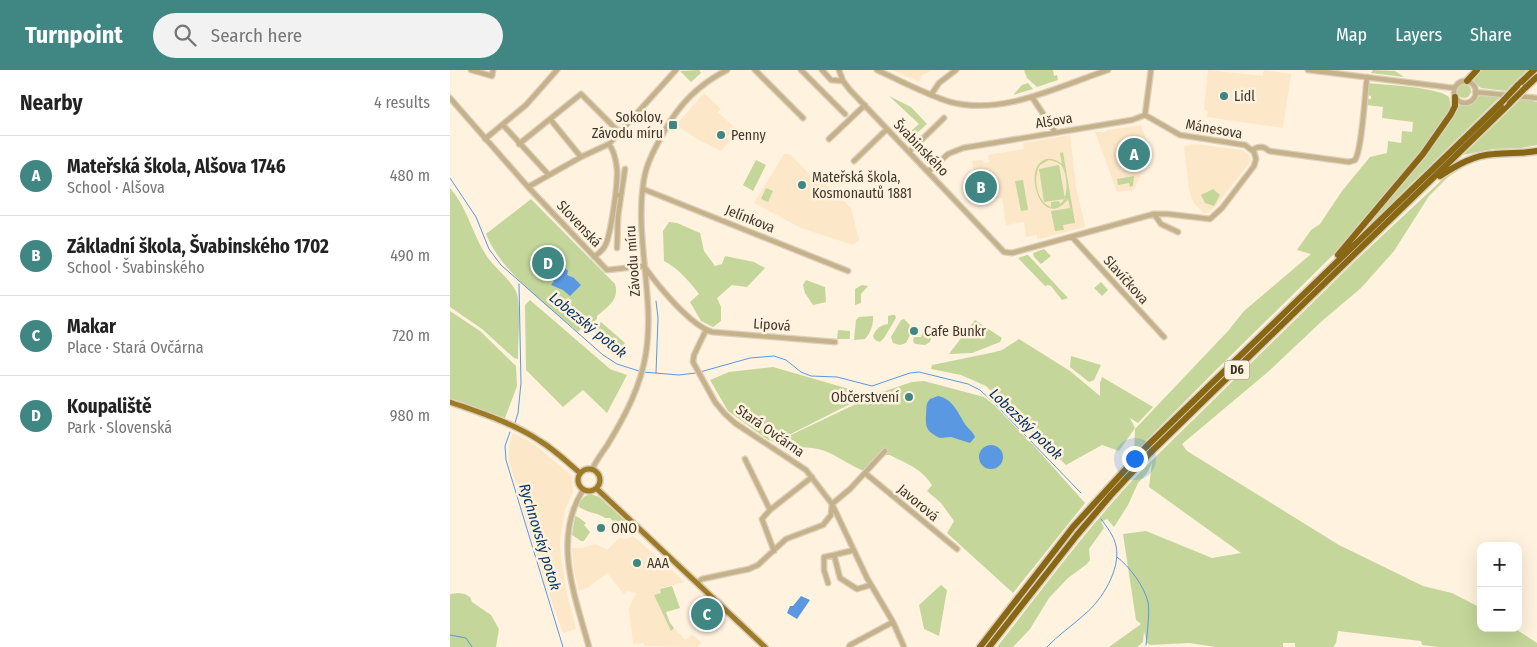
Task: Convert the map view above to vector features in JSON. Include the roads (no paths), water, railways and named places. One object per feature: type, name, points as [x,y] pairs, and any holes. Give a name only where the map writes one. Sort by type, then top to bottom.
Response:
[{"type":"highway","points":[[1467,81],[1477,70]]},
{"type":"highway","name":"D6","points":[[980,647],[1073,526],[1145,448],[1534,70]]},
{"type":"highway","name":"D6","points":[[989,647],[1111,494],[1150,453],[1537,77]]},
{"type":"highway","points":[[1320,278],[1423,154],[1451,114],[1455,106],[1455,97]]},
{"type":"highway","points":[[1430,182],[1460,163],[1477,157],[1492,154],[1527,153],[1537,150]]},
{"type":"main road","points":[[450,402],[524,432],[553,450],[580,473]]},
{"type":"main road","points":[[586,469],[592,470],[598,473],[600,483],[597,489],[590,492],[583,490],[578,482],[580,473],[586,469]]},
{"type":"main road","points":[[597,489],[765,647]]},
{"type":"street","points":[[471,70],[492,76],[493,70]]},
{"type":"street","points":[[485,139],[526,105],[557,70]]},
{"type":"street","points":[[528,186],[609,144],[676,70]]},
{"type":"street","name":"Závodu míru","points":[[592,470],[628,408],[643,368],[648,340],[647,293],[641,212],[648,163],[673,116],[693,92],[726,70]]},
{"type":"street","points":[[756,70],[803,118]]},
{"type":"street","points":[[801,70],[845,114]]},
{"type":"street","points":[[822,70],[831,80],[844,81],[843,70]]},
{"type":"street","name":"Švabinského","points":[[839,70],[844,81],[865,105],[1004,252],[1012,253],[1072,237]]},
{"type":"street","points":[[877,70],[931,95],[952,102],[974,105],[1002,104],[1032,97],[1108,70]]},
{"type":"street","points":[[931,95],[938,84],[956,70]]},
{"type":"street","points":[[1145,115],[1151,70]]},
{"type":"street","points":[[1308,70],[1454,88]]},
{"type":"street","name":"Mánesova","points":[[1252,150],[1260,146],[1269,151],[1304,156],[1352,161],[1357,158],[1367,77]]},
{"type":"street","points":[[1467,81],[1473,85],[1476,92],[1472,100],[1462,102],[1455,97],[1454,88],[1459,82],[1467,81]]},
{"type":"street","points":[[1476,92],[1537,98]]},
{"type":"street","points":[[519,144],[581,94],[619,132]]},
{"type":"street","points":[[1032,97],[1055,132]]},
{"type":"street","name":"Slovenská","points":[[450,98],[485,139],[607,270],[644,266]]},
{"type":"street","points":[[829,139],[865,105]]},
{"type":"street","name":"Alšova","points":[[928,172],[948,154],[963,148],[1132,120],[1145,115]]},
{"type":"street","name":"Mánesova","points":[[1145,115],[1180,135],[1245,145],[1256,156],[1254,166],[1222,208],[1210,219],[1154,214]]},
{"type":"street","points":[[909,152],[944,118]]},
{"type":"street","points":[[550,119],[581,157]]},
{"type":"street","points":[[503,125],[548,174]]},
{"type":"street","points":[[854,161],[887,129]]},
{"type":"street","name":"Závodu míru","points":[[594,257],[600,252],[606,241],[615,194],[616,161],[609,144]]},
{"type":"street","name":"Závodu míru","points":[[617,248],[625,170]]},
{"type":"street","name":"Jelínkova","points":[[643,189],[848,271]]},
{"type":"street","points":[[615,194],[621,196]]},
{"type":"street","points":[[1072,237],[1154,214],[1161,224],[1178,232]]},
{"type":"street","name":"Slavíčkova","points":[[1072,237],[1164,337]]},
{"type":"street","points":[[644,266],[658,286],[688,316],[706,330]]},
{"type":"street","points":[[647,293],[658,286]]},
{"type":"street","name":"Lipová","points":[[706,330],[835,342]]},
{"type":"street","name":"Stará Ovčárna","points":[[706,330],[694,355],[693,362],[715,402],[725,414],[806,470],[812,477],[832,504],[871,585],[904,647]]},
{"type":"street","points":[[697,583],[702,579],[749,569],[758,565],[786,539],[823,525],[831,514],[832,504],[850,489],[885,451]]},
{"type":"street","points":[[744,458],[770,510]]},
{"type":"street","name":"Javorová","points":[[864,473],[957,550]]},
{"type":"street","points":[[774,551],[762,519],[770,510],[812,477]]},
{"type":"street","points":[[583,490],[576,501],[571,516],[567,536],[567,553],[570,579],[589,647]]},
{"type":"street","points":[[828,583],[824,570],[824,557],[854,550]]},
{"type":"street","points":[[834,555],[840,578],[857,588],[871,585]]},
{"type":"street","points":[[849,647],[892,622]]},
{"type":"water","points":[[559,263],[568,271],[567,275],[574,278],[581,285],[570,296],[563,290],[551,285],[554,281],[548,274]]},
{"type":"water","points":[[938,396],[951,403],[966,426],[973,433],[975,437],[970,443],[951,437],[940,438],[928,430],[926,420],[927,405],[930,399]]},
{"type":"water","points":[[991,445],[996,446],[1002,452],[1002,462],[996,468],[991,469],[986,468],[980,462],[979,457],[980,452],[986,446]]},
{"type":"water","points":[[801,596],[810,600],[797,619],[787,613],[790,606],[793,606]]},
{"type":"waterway","name":"Lobezský potok","points":[[450,178],[476,217],[489,249],[501,265],[603,355],[617,364],[639,371]]},
{"type":"waterway","name":"Rychnovský potok","points":[[515,423],[521,383],[519,284]]},
{"type":"waterway","points":[[656,301],[658,318],[656,373]]},
{"type":"waterway","name":"Lobezský potok","points":[[700,372],[750,358],[774,356],[786,360],[801,372],[811,376],[837,377],[872,386],[910,373],[919,372],[968,384],[980,390],[995,404],[1081,493]]},
{"type":"waterway","name":"Lobezský potok","points":[[643,372],[679,375],[696,373]]},
{"type":"waterway","name":"Rychnovský potok","points":[[510,432],[505,446],[506,460],[563,647]]},
{"type":"waterway","name":"Lobezský potok","points":[[1047,647],[1098,601],[1113,574],[1117,555],[1116,546],[1112,535],[1101,519]]},
{"type":"waterway","points":[[1117,557],[1136,577],[1148,602],[1146,645]]},
{"type":"waterway","points":[[450,635],[466,638],[472,647]]},
{"type":"place","name":"Lidl","points":[[1224,96]]},
{"type":"place","name":"Sokolov, Závodu míru","points":[[673,125]]},
{"type":"place","name":"Penny","points":[[721,135]]},
{"type":"place","name":"Mateřská škola, Alšova 1746","points":[[1134,154]]},
{"type":"place","name":"Mateřská škola, Kosmonautů 1881","points":[[802,185]]},
{"type":"place","name":"Základní škola, Švabinského 1702","points":[[981,187]]},
{"type":"place","name":"Koupaliště","points":[[548,263]]},
{"type":"place","name":"Cafe Bunkr","points":[[914,331]]},
{"type":"place","name":"Občerstvení","points":[[909,397]]},
{"type":"place","name":"ONO","points":[[601,528]]},
{"type":"place","name":"AAA","points":[[637,563]]},
{"type":"place","name":"Makar","points":[[707,614]]}]
